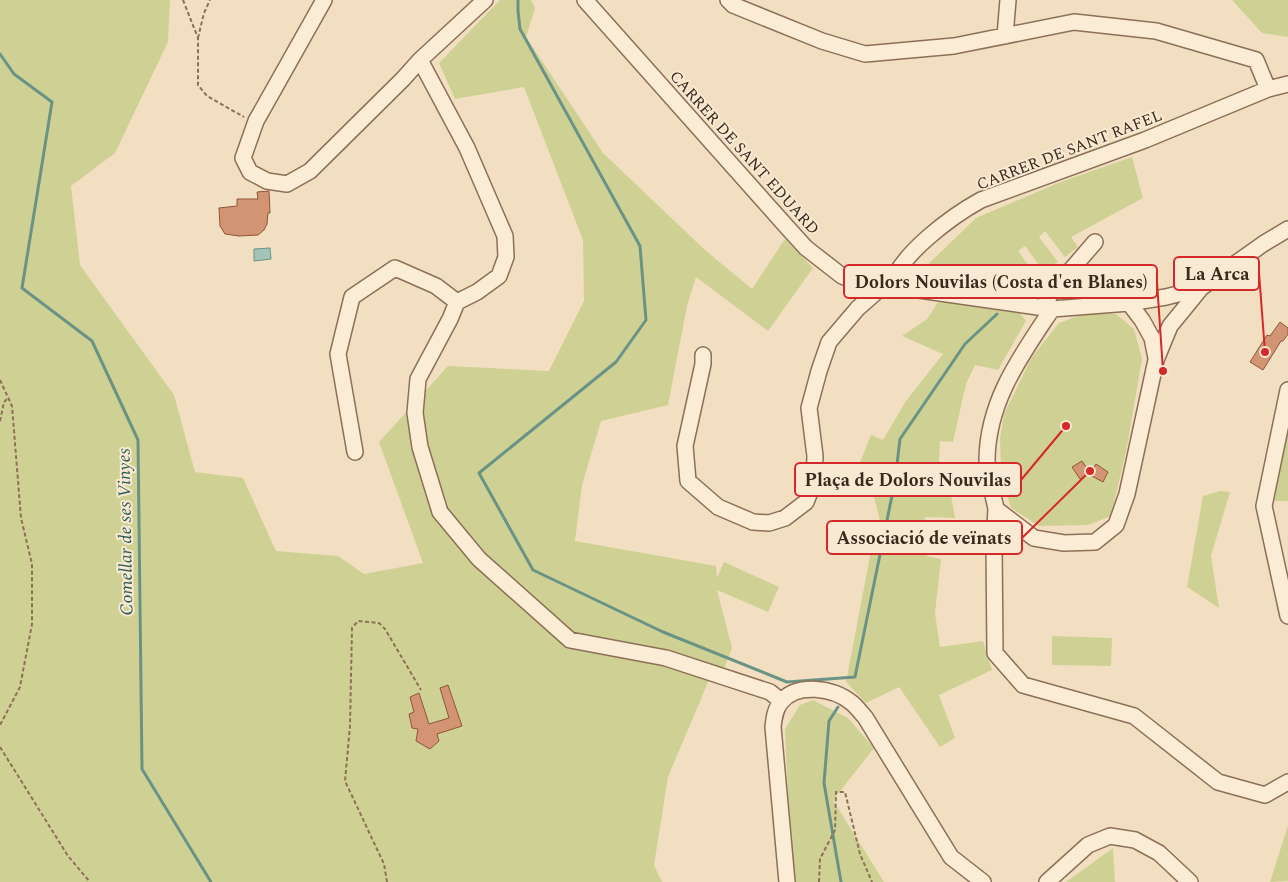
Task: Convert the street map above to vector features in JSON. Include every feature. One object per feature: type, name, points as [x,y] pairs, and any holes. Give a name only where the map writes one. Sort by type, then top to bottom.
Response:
[{"type":"street","points":[[324,0],[256,121],[243,158],[250,172],[267,181],[286,184],[310,171],[420,60],[485,0]]},
{"type":"street","name":"CARRER DE SANT EDUARD","points":[[585,0],[806,248],[842,276],[859,282],[884,286],[1048,308],[1129,303],[1166,297],[1201,288]]},
{"type":"street","points":[[728,0],[733,5],[822,41],[865,54],[954,46],[1074,22],[1156,31],[1256,60],[1268,89]]},
{"type":"street","points":[[1005,36],[1008,0]]},
{"type":"street","points":[[420,60],[466,148],[505,236],[506,257],[499,276],[477,292],[457,302],[418,379],[415,413],[420,447],[440,512],[479,559],[570,640],[666,658],[770,692],[781,701]]},
{"type":"street","name":"CARRER DE SANT RAFEL","points":[[703,354],[703,364],[685,446],[688,481],[718,507],[753,522],[769,522],[784,518],[806,502],[814,482],[815,456],[809,408],[829,342],[858,308],[894,276],[906,259],[960,212],[981,200],[1145,140],[1268,89],[1288,84]]},
{"type":"street","points":[[996,509],[1034,538],[1064,543],[1095,542],[1116,525],[1127,494],[1156,360],[1170,326],[1201,288],[1263,244],[1288,229]]},
{"type":"street","points":[[1095,242],[1051,293],[1048,308],[1011,372],[992,419],[987,461],[996,509],[994,544],[995,653],[1023,685],[1134,716],[1218,782],[1265,795],[1288,782]]},
{"type":"street","points":[[355,452],[338,354],[352,297],[395,268],[436,286],[457,302]]},
{"type":"street","points":[[1129,303],[1142,320],[1152,338],[1156,360]]},
{"type":"street","points":[[1288,390],[1264,506],[1288,616]]},
{"type":"street","points":[[786,882],[773,727],[775,713],[781,701],[792,693],[806,689],[822,690],[835,694],[851,702],[865,717],[951,857],[983,882]]},
{"type":"street","points":[[1047,882],[1088,845],[1110,836],[1135,840],[1159,853],[1190,882]]},
{"type":"path","points":[[183,0],[198,38]]},
{"type":"path","points":[[210,0],[204,13],[198,38],[198,85],[207,96],[256,121]]},
{"type":"path","points":[[0,380],[12,406],[21,518],[32,564],[32,624],[20,687],[0,726]]},
{"type":"path","points":[[0,421],[4,402],[8,398]]},
{"type":"path","points":[[387,882],[384,864],[345,781],[350,726],[352,628],[354,624],[358,621],[378,622],[420,690]]},
{"type":"path","points":[[0,747],[68,856],[90,882]]},
{"type":"path","points":[[819,882],[820,859],[835,830],[836,792],[844,792],[860,854],[872,882]]},
{"type":"green space","points":[[0,0],[170,0],[168,42],[115,153],[71,186],[80,265],[174,395],[195,472],[243,478],[276,551],[338,556],[364,574],[423,563],[379,442],[448,366],[549,371],[584,301],[583,240],[524,87],[455,99],[439,63],[500,0],[531,0],[535,8],[526,37],[603,153],[705,250],[752,289],[785,239],[813,268],[768,331],[696,277],[687,306],[668,405],[601,421],[582,485],[575,541],[716,566],[717,578],[724,562],[779,587],[768,612],[717,590],[732,648],[718,684],[709,680],[668,777],[654,865],[662,882],[0,882]]},
{"type":"green space","points":[[1232,0],[1288,0],[1288,37],[1262,33]]},
{"type":"green space","points":[[1132,157],[1143,198],[1071,237],[1078,247],[1065,257],[1045,231],[1039,237],[1058,262],[1044,272],[1025,246],[1018,251],[1038,278],[1023,289],[1025,291],[918,274],[976,218],[1058,183]]},
{"type":"green space","points":[[941,298],[1019,312],[1026,321],[998,370],[975,365],[966,384],[953,442],[940,441],[938,486],[950,489],[955,518],[925,517],[927,556],[941,559],[935,613],[940,647],[983,641],[992,670],[939,695],[955,738],[940,747],[899,687],[866,703],[846,682],[871,551],[880,521],[869,477],[857,470],[871,435],[883,440],[906,401],[943,354],[902,336],[927,319]]},
{"type":"green space","points":[[1089,312],[1116,314],[1134,329],[1142,359],[1127,447],[1111,516],[1088,525],[1039,526],[1011,508],[1001,475],[1000,438],[1004,414],[1032,357],[1059,323]]},
{"type":"green space","points":[[1288,429],[1288,501],[1274,501]]},
{"type":"green space","points":[[1220,491],[1230,492],[1211,556],[1219,608],[1187,587],[1203,496]]},
{"type":"green space","points":[[1052,636],[1112,638],[1111,666],[1052,665]]},
{"type":"green space","points":[[813,700],[848,718],[874,748],[833,800],[884,882],[792,882],[785,729],[800,705]]},
{"type":"green space","points":[[1288,825],[1288,881],[1270,882]]},
{"type":"green space","points":[[1113,848],[1115,882],[1066,882]]},
{"type":"shaded area","points":[[270,248],[271,259],[254,261],[254,249]]},
{"type":"building","points":[[269,191],[270,213],[268,213],[267,224],[264,230],[258,235],[239,236],[225,234],[220,226],[219,208],[237,206],[237,199],[258,199],[257,192]]},
{"type":"building","points":[[1280,322],[1288,328],[1288,334],[1281,341],[1263,370],[1250,362],[1267,335],[1270,336]]},
{"type":"building","points":[[1082,461],[1090,473],[1080,479],[1072,467]]},
{"type":"building","points":[[1096,464],[1108,472],[1103,482],[1090,475]]},
{"type":"building","points":[[448,685],[462,726],[437,734],[439,741],[430,749],[416,741],[418,729],[412,728],[409,714],[414,712],[410,697],[419,693],[429,724],[449,718],[440,688]]},
{"type":"waterway","points":[[518,0],[520,29],[640,246],[646,320],[616,362],[479,473],[533,570],[663,632],[787,682],[855,677],[895,481],[900,439],[965,344],[997,314]]},
{"type":"waterway","name":"Comellar de ses Vinyes","points":[[0,54],[14,74],[52,102],[22,288],[92,341],[138,440],[142,769],[211,882]]},
{"type":"waterway","points":[[838,707],[829,721],[824,783],[841,882]]},
{"type":"place","name":"La Arca","points":[[1265,352]]},
{"type":"place","name":"Dolors Nouvilas (Costa d'en Blanes)","points":[[1163,371]]},
{"type":"place","name":"Plaça de Dolors Nouvilas","points":[[1066,426]]},
{"type":"place","name":"Associació de veïnats","points":[[1090,471]]}]
